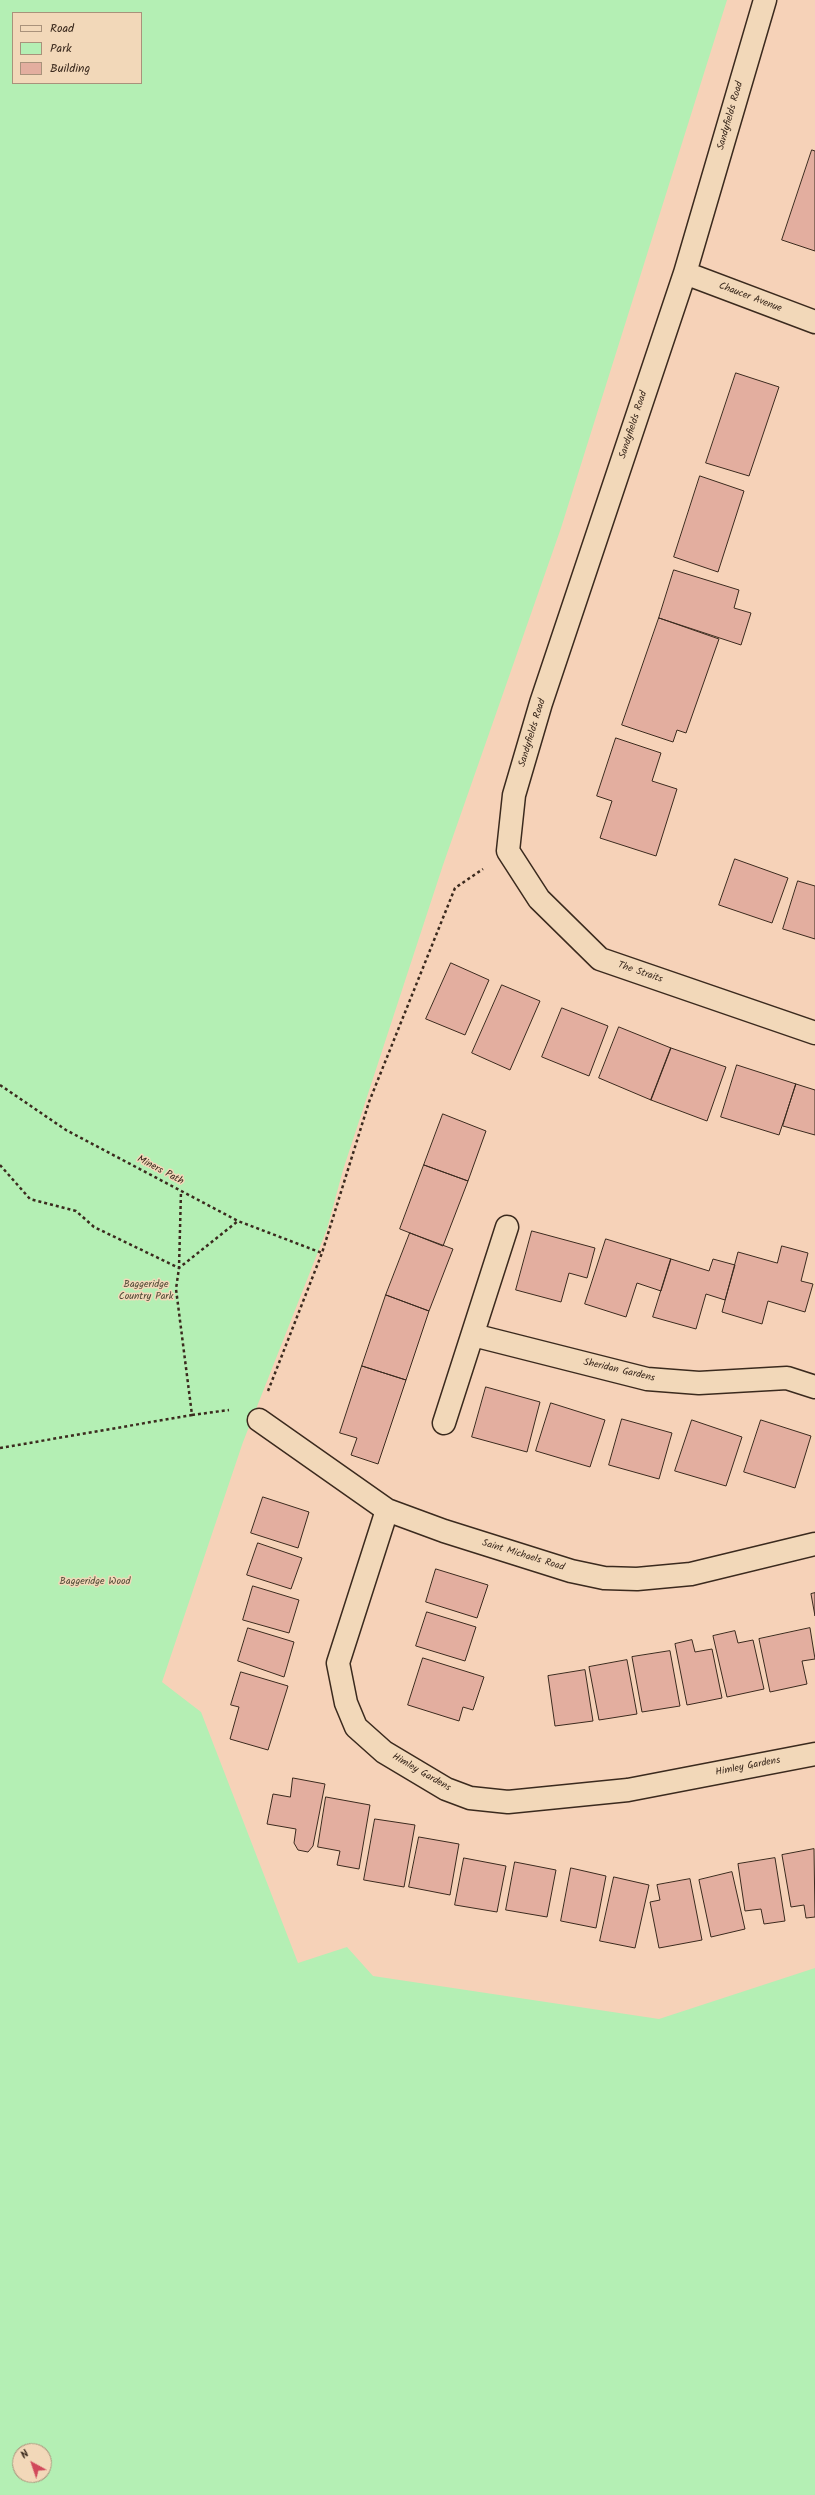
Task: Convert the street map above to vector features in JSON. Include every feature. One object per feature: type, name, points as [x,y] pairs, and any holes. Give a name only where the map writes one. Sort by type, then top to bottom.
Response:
[{"type":"street","name":"Sandyfields Road","points":[[508,851],[514,795],[541,703],[685,273],[765,0]]},
{"type":"street","name":"Chaucer Avenue","points":[[685,273],[815,322]]},
{"type":"street","name":"The Straits","points":[[508,851],[539,899],[600,959],[815,1033]]},
{"type":"street","points":[[444,1423],[507,1227]]},
{"type":"street","name":"Sheridan Gardens","points":[[473,1335],[647,1379],[699,1383],[787,1378],[815,1387]]},
{"type":"street","name":"Saint Michaels Road","points":[[260,1413],[387,1510],[451,1533],[571,1570],[604,1578],[636,1580],[691,1574],[815,1544]]},
{"type":"street","name":"Himley Gardens","points":[[387,1510],[338,1663],[346,1703],[356,1727],[384,1752],[446,1789],[470,1798],[508,1802],[628,1790],[815,1754]]},
{"type":"path","points":[[0,1448],[192,1415],[260,1413],[322,1253],[369,1102],[455,888],[508,851]]},
{"type":"path","name":"Miners Path","points":[[0,1085],[66,1130],[238,1221],[322,1253]]},
{"type":"path","points":[[0,1165],[30,1199],[76,1211],[94,1227],[179,1268]]},
{"type":"path","points":[[181,1191],[179,1268],[176,1289],[192,1415]]},
{"type":"path","points":[[179,1268],[238,1221]]},
{"type":"green space","points":[[0,0],[727,0],[561,528],[443,865],[343,1170],[327,1229],[243,1442],[162,1682],[201,1712],[298,1963],[347,1947],[373,1976],[659,2019],[815,1968],[815,2495],[0,2495]]},
{"type":"building","points":[[812,150],[815,151],[815,251],[782,240]]},
{"type":"building","points":[[736,373],[779,387],[749,476],[706,463]]},
{"type":"building","points":[[700,476],[744,491],[718,572],[674,557]]},
{"type":"building","points":[[674,570],[739,590],[734,608],[751,613],[741,645],[659,618]]},
{"type":"building","points":[[659,618],[719,639],[686,733],[677,730],[673,742],[622,725]]},
{"type":"building","points":[[616,738],[661,753],[652,781],[677,789],[656,856],[600,838],[612,801],[597,796]]},
{"type":"building","points":[[735,859],[788,878],[772,923],[719,905]]},
{"type":"building","points":[[798,881],[815,886],[815,939],[783,929]]},
{"type":"building","points":[[451,963],[489,980],[465,1035],[426,1019]]},
{"type":"building","points":[[502,985],[540,1001],[510,1070],[472,1053]]},
{"type":"building","points":[[562,1008],[608,1026],[589,1076],[542,1057]]},
{"type":"building","points":[[619,1027],[671,1048],[651,1100],[599,1078]]},
{"type":"building","points":[[671,1048],[726,1067],[707,1121],[651,1100]]},
{"type":"building","points":[[737,1065],[796,1084],[779,1135],[721,1117]]},
{"type":"building","points":[[796,1084],[815,1090],[815,1135],[783,1126]]},
{"type":"building","points":[[443,1114],[486,1131],[468,1181],[424,1165]]},
{"type":"building","points":[[424,1165],[468,1181],[443,1246],[400,1229]]},
{"type":"building","points":[[532,1231],[595,1248],[587,1278],[569,1273],[561,1302],[516,1290]]},
{"type":"building","points":[[410,1233],[453,1249],[429,1311],[386,1295]]},
{"type":"building","points":[[606,1239],[671,1259],[661,1291],[637,1283],[626,1317],[585,1304]]},
{"type":"building","points":[[782,1246],[808,1253],[801,1281],[813,1284],[805,1312],[768,1301],[762,1324],[722,1312],[738,1252],[777,1263]]},
{"type":"building","points":[[671,1259],[709,1271],[713,1259],[735,1265],[725,1300],[706,1294],[696,1329],[653,1317]]},
{"type":"building","points":[[386,1295],[429,1311],[406,1380],[362,1366]]},
{"type":"building","points":[[362,1366],[406,1380],[378,1464],[351,1455],[357,1438],[340,1433]]},
{"type":"building","points":[[486,1387],[540,1402],[527,1452],[472,1437]]},
{"type":"building","points":[[551,1403],[605,1420],[590,1467],[536,1451]]},
{"type":"building","points":[[622,1419],[672,1433],[659,1479],[609,1465]]},
{"type":"building","points":[[692,1420],[742,1437],[726,1486],[675,1471]]},
{"type":"building","points":[[761,1420],[811,1436],[795,1488],[744,1472]]},
{"type":"building","points":[[263,1497],[309,1512],[298,1548],[251,1533]]},
{"type":"building","points":[[258,1543],[302,1558],[291,1589],[247,1575]]},
{"type":"building","points":[[436,1569],[488,1585],[477,1618],[426,1602]]},
{"type":"building","points":[[253,1586],[299,1600],[289,1633],[243,1620]]},
{"type":"building","points":[[815,1593],[815,1616],[811,1594]]},
{"type":"building","points":[[427,1612],[476,1627],[465,1661],[416,1646]]},
{"type":"building","points":[[248,1628],[294,1642],[284,1677],[238,1661]]},
{"type":"building","points":[[810,1628],[815,1659],[802,1661],[807,1684],[770,1692],[759,1639]]},
{"type":"building","points":[[735,1631],[738,1643],[753,1640],[764,1689],[727,1697],[713,1636]]},
{"type":"building","points":[[692,1640],[695,1652],[712,1649],[722,1698],[687,1705],[675,1644]]},
{"type":"building","points":[[670,1651],[680,1706],[642,1712],[632,1657]]},
{"type":"building","points":[[423,1658],[484,1677],[473,1710],[463,1707],[459,1721],[408,1705]]},
{"type":"building","points":[[627,1660],[637,1714],[599,1720],[589,1667]]},
{"type":"building","points":[[585,1670],[593,1721],[555,1726],[548,1676]]},
{"type":"building","points":[[241,1672],[288,1686],[268,1750],[230,1739],[239,1707],[231,1705]]},
{"type":"building","points":[[293,1778],[325,1784],[313,1846],[308,1852],[298,1850],[294,1843],[296,1829],[267,1824],[273,1794],[290,1797]]},
{"type":"building","points":[[326,1797],[370,1805],[359,1869],[337,1865],[340,1851],[318,1847]]},
{"type":"building","points":[[375,1819],[415,1825],[404,1887],[364,1880]]},
{"type":"building","points":[[419,1837],[459,1844],[450,1895],[409,1887]]},
{"type":"building","points":[[814,1849],[815,1917],[806,1918],[804,1905],[791,1907],[782,1855]]},
{"type":"building","points":[[464,1858],[506,1866],[497,1912],[455,1905]]},
{"type":"building","points":[[775,1858],[785,1921],[764,1924],[761,1909],[745,1911],[738,1864]]},
{"type":"building","points":[[515,1862],[556,1870],[547,1917],[506,1910]]},
{"type":"building","points":[[571,1868],[606,1876],[596,1928],[561,1921]]},
{"type":"building","points":[[732,1872],[745,1929],[711,1937],[699,1880]]},
{"type":"building","points":[[614,1877],[649,1885],[635,1948],[600,1941]]},
{"type":"building","points":[[690,1879],[702,1940],[659,1948],[650,1902],[660,1900],[657,1885]]},
{"type":"park label","name":"Baggeridge Country Park","points":[[146,1290]]},
{"type":"park label","name":"Baggeridge Wood","points":[[95,1582]]}]
